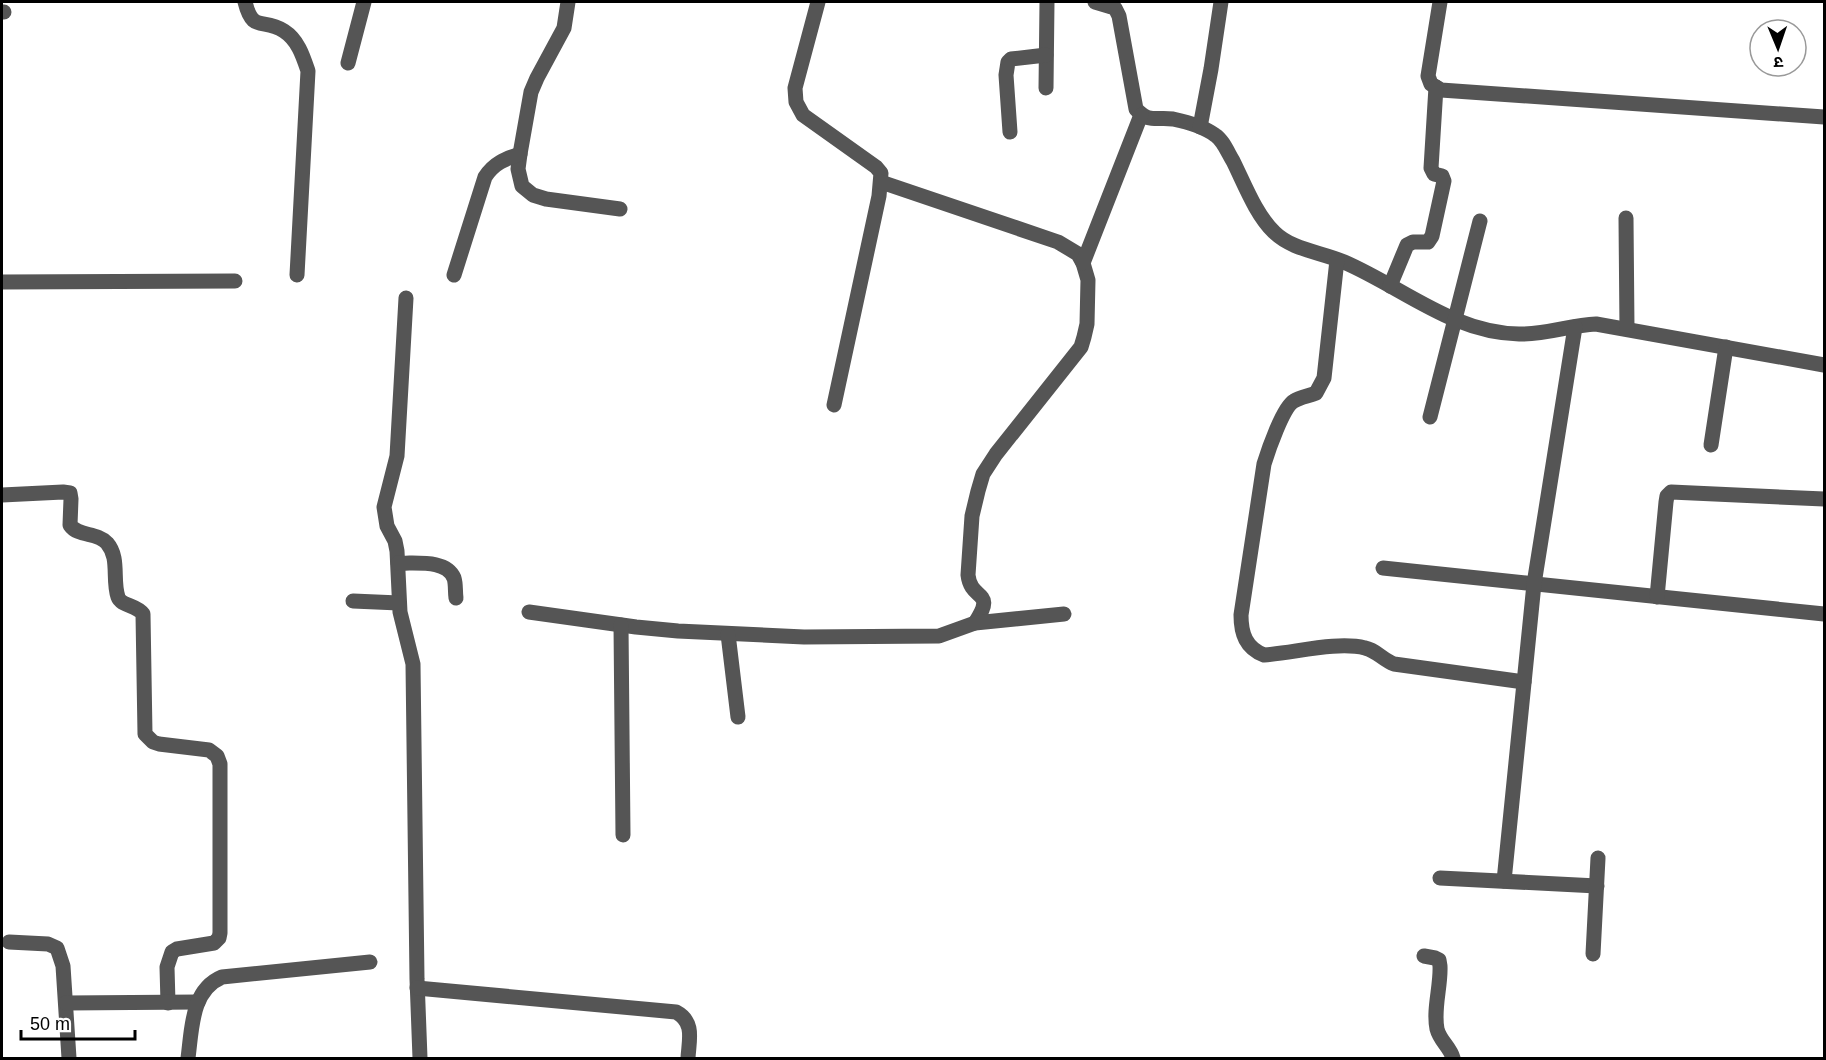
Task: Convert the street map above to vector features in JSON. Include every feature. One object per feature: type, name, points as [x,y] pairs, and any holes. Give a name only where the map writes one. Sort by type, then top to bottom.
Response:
[{"type":"street","points":[[245,2],[249,15],[255,22],[279,28],[290,36],[301,50],[308,71],[297,275]]},
{"type":"street","points":[[348,63],[364,2]]},
{"type":"street","points":[[568,2],[564,28],[531,92],[518,169],[522,186],[533,195],[546,199],[620,209]]},
{"type":"street","points":[[818,2],[795,88],[796,102],[803,116],[876,167],[881,173],[834,405]]},
{"type":"street","points":[[1046,88],[1047,2]]},
{"type":"street","points":[[1095,2],[1115,8],[1119,16],[1136,109],[1148,118],[1170,119],[1200,127],[1217,136],[1264,220],[1286,242],[1337,260],[1424,306],[1456,320],[1497,333],[1543,333],[1596,324],[1824,365]]},
{"type":"street","points":[[1200,127],[1212,69],[1221,2]]},
{"type":"street","points":[[1440,2],[1428,76],[1431,84],[1441,90],[1824,117]]},
{"type":"street","points":[[1010,132],[1006,75],[1008,62],[1011,59],[1046,55]]},
{"type":"street","points":[[1390,286],[1407,246],[1413,242],[1428,242],[1432,236],[1444,181],[1442,176],[1434,174],[1431,168],[1436,87]]},
{"type":"street","points":[[1083,263],[1141,115]]},
{"type":"street","points":[[454,276],[485,177],[499,162],[520,154]]},
{"type":"street","points":[[881,182],[1058,242],[1078,254],[1088,280],[1088,324],[1081,347],[996,454],[983,474],[972,516],[968,575],[970,584],[985,604],[975,623]]},
{"type":"street","points":[[1626,218],[1627,330]]},
{"type":"street","points":[[1430,417],[1480,221]]},
{"type":"street","points":[[1337,260],[1324,378],[1316,393],[1296,400],[1286,408],[1264,464],[1241,615],[1243,637],[1256,652],[1264,655],[1351,646],[1372,650],[1394,664],[1524,682]]},
{"type":"street","points":[[2,282],[235,281]]},
{"type":"street","points":[[406,298],[397,456],[384,507],[387,526],[398,551],[399,603],[413,663],[420,1059]]},
{"type":"street","points":[[1504,881],[1534,584],[1575,327]]},
{"type":"street","points":[[1711,444],[1726,347]]},
{"type":"street","points":[[2,495],[63,492],[70,494],[70,525],[108,544],[115,564],[118,597],[124,604],[140,609],[143,614],[145,734],[153,742],[159,744],[209,750],[218,756],[220,764],[219,938],[214,943],[177,949],[172,952],[167,967],[168,1002]]},
{"type":"street","points":[[1657,597],[1666,502],[1671,492],[1824,499]]},
{"type":"street","points":[[398,563],[446,568],[454,578],[456,598]]},
{"type":"street","points":[[1383,568],[1824,614]]},
{"type":"street","points":[[353,601],[399,603]]},
{"type":"street","points":[[529,612],[678,631],[804,637],[939,636],[975,623],[1064,614]]},
{"type":"street","points":[[621,625],[623,835]]},
{"type":"street","points":[[728,634],[738,717]]},
{"type":"street","points":[[1593,954],[1598,858]]},
{"type":"street","points":[[1440,878],[1597,885]]},
{"type":"street","points":[[9,942],[48,944],[57,948],[63,966],[69,1059]]},
{"type":"street","points":[[1424,956],[1435,957],[1439,960],[1436,1023],[1441,1039],[1450,1050],[1453,1059]]},
{"type":"street","points":[[188,1059],[193,1017],[204,990],[211,981],[222,976],[370,962]]},
{"type":"street","points":[[417,988],[676,1012],[687,1022],[688,1059]]},
{"type":"street","points":[[66,1003],[198,1002]]}]
